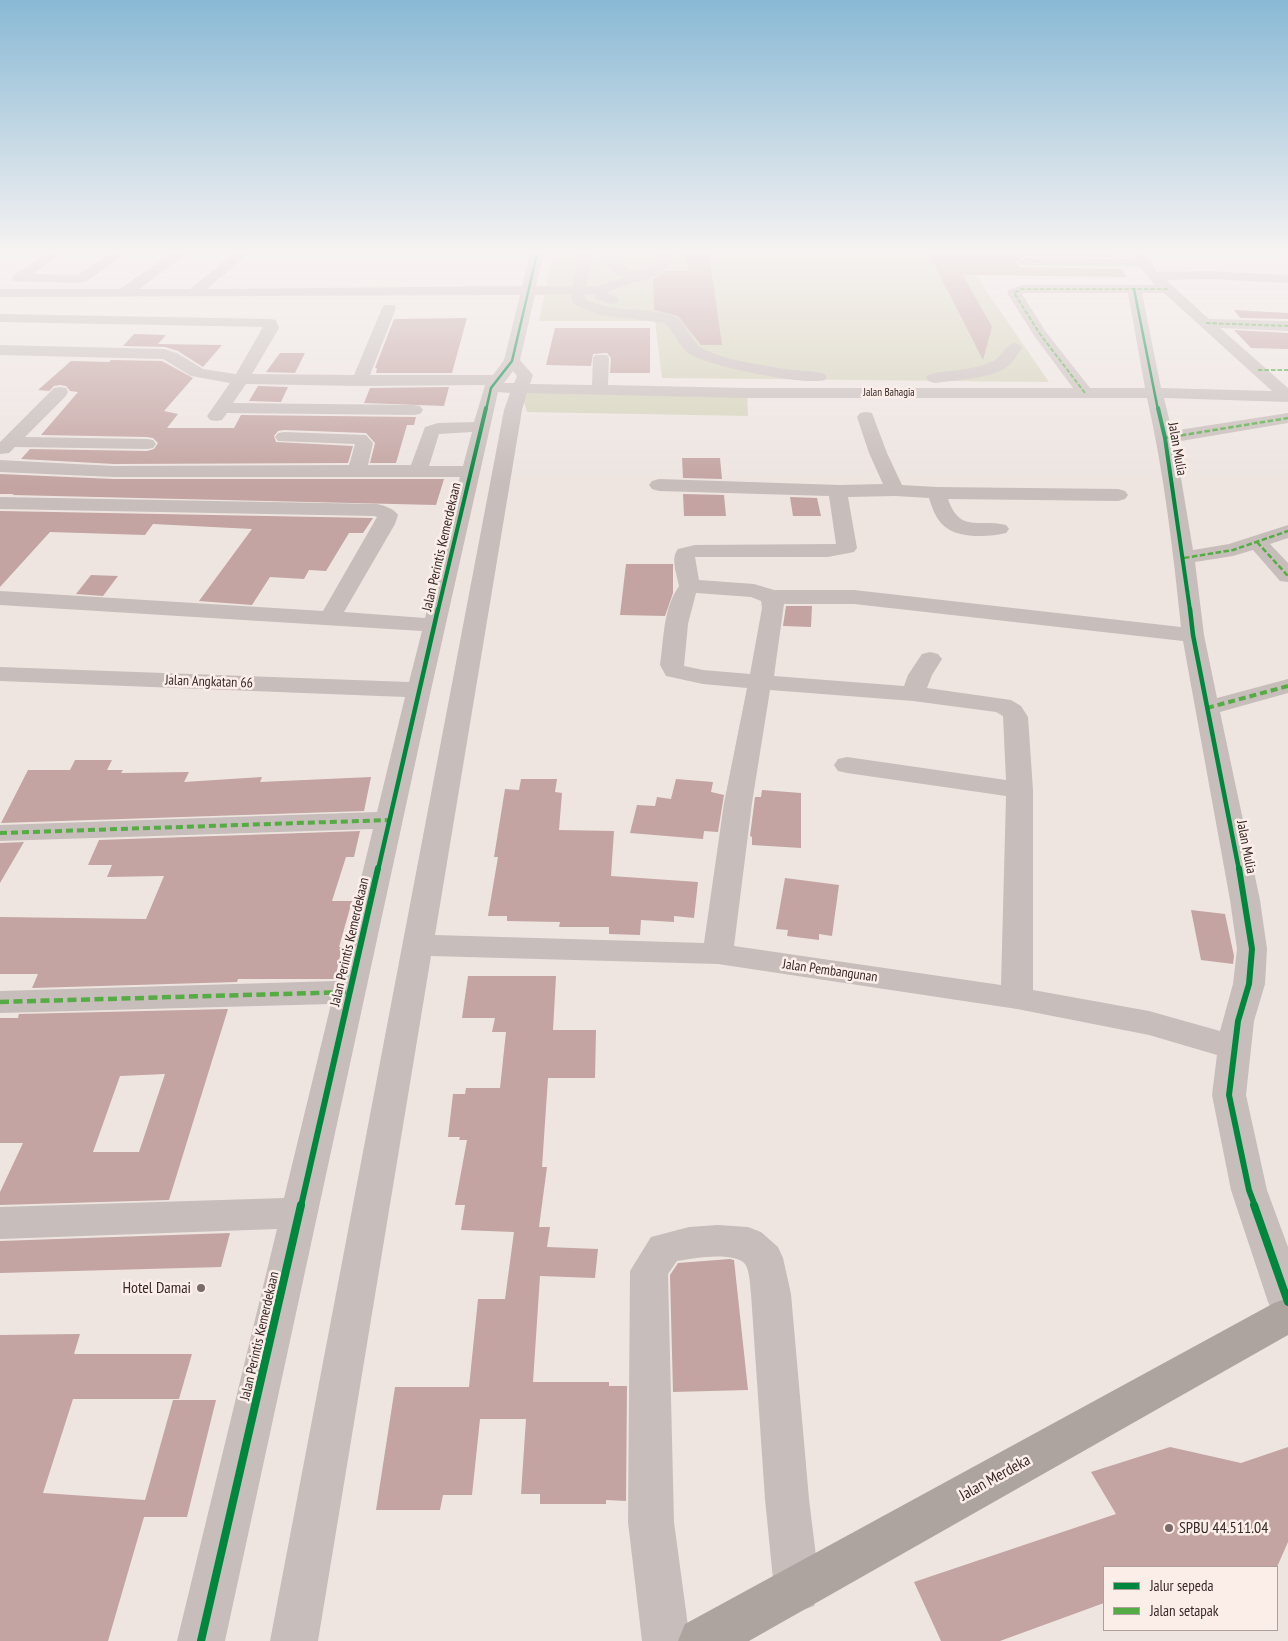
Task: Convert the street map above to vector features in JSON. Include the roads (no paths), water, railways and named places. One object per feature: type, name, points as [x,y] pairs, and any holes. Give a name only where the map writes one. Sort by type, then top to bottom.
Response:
[{"type":"highway","name":"Jalan Merdeka","points":[[721,1635],[797,1589],[1288,1315]]},
{"type":"street","points":[[270,331],[241,380],[219,412],[414,410]]},
{"type":"street","points":[[358,380],[379,331]]},
{"type":"street","name":"Jalan Perintis Kemerdekaan","points":[[201,1641],[419,690],[482,426],[505,379],[517,331]]},
{"type":"street","points":[[680,331],[691,348],[708,356],[766,371],[875,387],[987,370],[1002,363],[1014,348]]},
{"type":"street","points":[[1038,331],[1085,393]]},
{"type":"street","name":"Jalan Mulia","points":[[1142,331],[1165,438],[1184,558],[1193,635],[1245,900],[1252,949],[1248,984],[1238,1022],[1229,1095],[1248,1190],[1288,1302]]},
{"type":"street","points":[[1214,331],[1288,397]]},
{"type":"street","name":"Jalan Bahagia","points":[[0,350],[164,354],[174,357],[184,367],[203,375],[241,380],[505,379],[600,390],[875,387],[1085,393],[1203,393],[1288,397]]},
{"type":"street","points":[[600,390],[601,358]]},
{"type":"street","points":[[1258,370],[1288,370]]},
{"type":"street","points":[[294,1641],[513,410],[505,379]]},
{"type":"street","points":[[5,447],[60,392]]},
{"type":"street","points":[[866,417],[878,453],[895,490]]},
{"type":"street","points":[[1165,438],[1288,418]]},
{"type":"street","points":[[418,471],[431,431],[438,428],[482,426]]},
{"type":"street","points":[[284,437],[360,439],[364,443],[357,470]]},
{"type":"street","points":[[5,447],[147,444]]},
{"type":"street","points":[[0,466],[62,471],[116,472],[357,470],[471,472]]},
{"type":"street","points":[[659,486],[840,491],[895,490],[937,493],[1118,495]]},
{"type":"street","points":[[690,586],[684,559],[685,553],[695,551],[828,551],[847,548],[838,498],[840,491]]},
{"type":"street","points":[[937,493],[945,517],[954,524],[964,529],[999,529]]},
{"type":"street","points":[[0,502],[371,510],[385,513],[388,515],[386,524],[330,618]]},
{"type":"street","points":[[1184,558],[1233,550],[1288,531]]},
{"type":"street","points":[[1258,542],[1288,576]]},
{"type":"street","points":[[690,586],[754,591],[772,597],[854,597],[1193,635]]},
{"type":"street","points":[[690,586],[683,594],[681,604],[672,665],[674,671],[703,677],[913,694],[1002,705],[1012,711],[1016,717],[1020,790],[1017,998]]},
{"type":"street","points":[[718,954],[738,802],[756,697],[761,682],[773,608],[772,597]]},
{"type":"street","points":[[0,598],[435,625]]},
{"type":"street","points":[[913,694],[920,675],[930,659]]},
{"type":"street","name":"Jalan Angkatan 66","points":[[0,674],[419,690]]},
{"type":"street","points":[[1207,708],[1288,686]]},
{"type":"street","points":[[847,765],[1020,790]]},
{"type":"street","points":[[0,833],[390,820]]},
{"type":"street","name":"Jalan Pembangunan","points":[[419,945],[718,954],[1017,998],[1149,1023],[1236,1048]]},
{"type":"street","points":[[0,1002],[350,992]]},
{"type":"street","points":[[0,1223],[300,1213]]},
{"type":"street","points":[[666,1641],[651,1522],[649,1384],[649,1271],[665,1248],[718,1241],[748,1244],[764,1258],[771,1294],[786,1490],[797,1589]]},
{"type":"place","name":"Hotel Damai","points":[[201,1288]]},
{"type":"place","name":"SPBU 44.511.04","points":[[1169,1528]]}]
